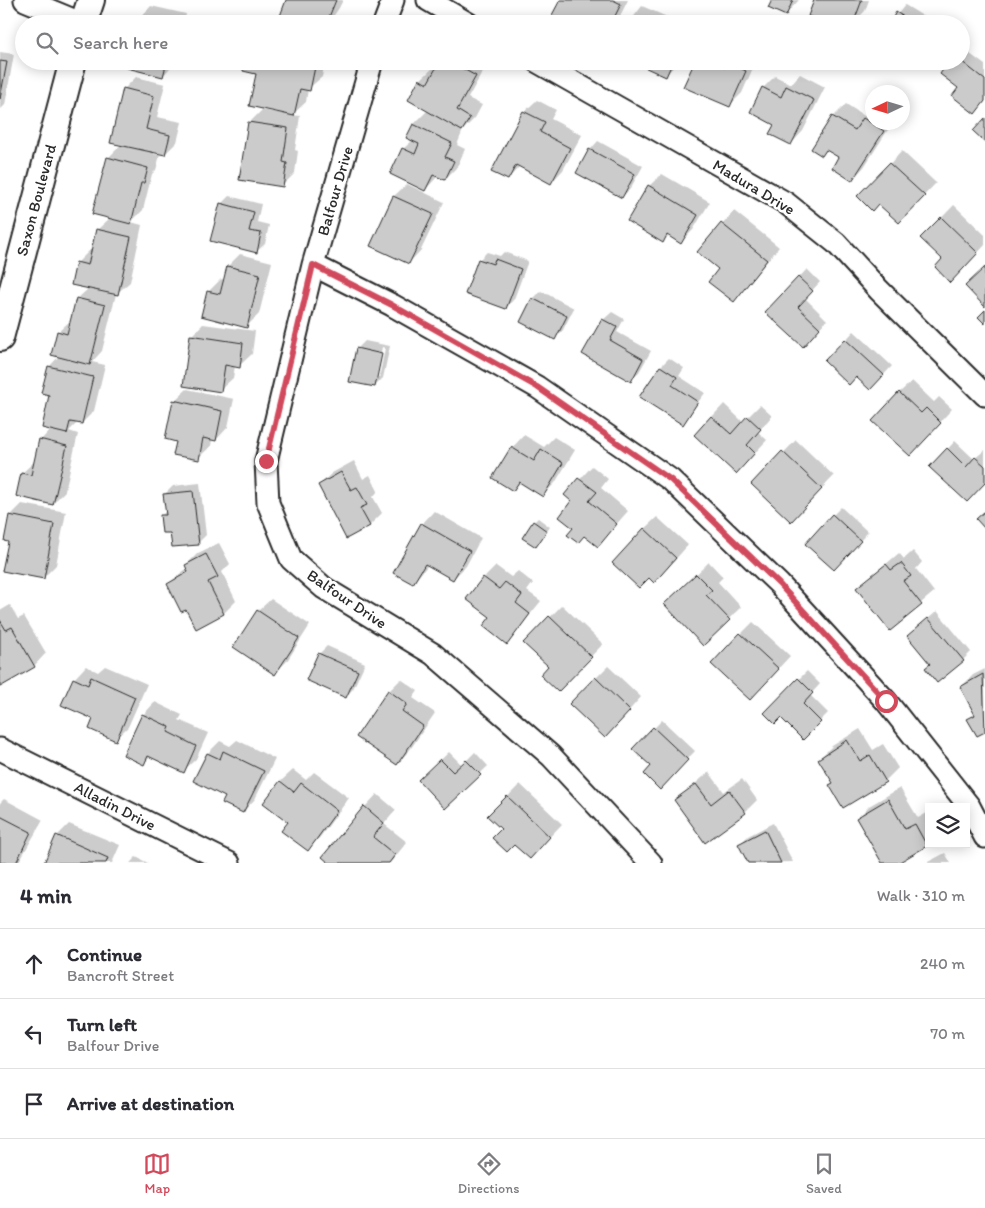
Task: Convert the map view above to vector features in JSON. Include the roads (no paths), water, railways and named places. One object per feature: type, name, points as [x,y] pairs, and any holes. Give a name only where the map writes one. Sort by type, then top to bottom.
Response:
[{"type":"main road","points":[[86,15],[91,0]]},
{"type":"main road","name":"Saxon Boulevard","points":[[0,338],[6,291],[70,70]]},
{"type":"street","points":[[25,0],[61,15]]},
{"type":"street","points":[[387,15],[392,0]]},
{"type":"street","points":[[428,0],[454,15]]},
{"type":"street","name":"Balfour Drive","points":[[369,70],[313,265],[266,461],[268,503],[291,560],[324,588],[432,654],[551,756],[651,863]]},
{"type":"street","name":"Madura Drive","points":[[552,70],[786,203],[836,242],[879,290],[985,395]]},
{"type":"street","points":[[313,265],[392,305],[537,387],[671,480],[779,584],[886,701],[969,806],[985,836]]},
{"type":"street","name":"Alladin Drive","points":[[0,748],[229,863]]}]
